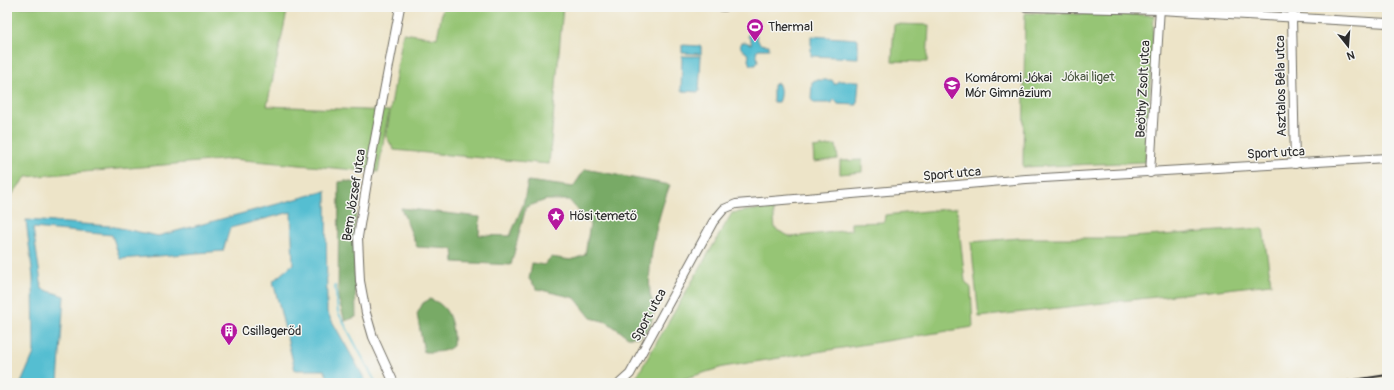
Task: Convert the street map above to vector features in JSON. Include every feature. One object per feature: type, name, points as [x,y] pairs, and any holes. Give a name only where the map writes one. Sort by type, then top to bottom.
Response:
[{"type":"street","name":"Bem József utca","points":[[394,383],[373,337],[366,313],[360,281],[358,238],[368,176],[400,7]]},
{"type":"street","points":[[1026,7],[1160,9],[1387,23]]},
{"type":"street","name":"Asztalos Béla utca","points":[[1293,7],[1295,164]]},
{"type":"street","name":"Beöthy Zsolt utca","points":[[1150,173],[1160,9]]},
{"type":"street","name":"Sport utca","points":[[620,383],[630,374],[713,222],[724,209],[729,206],[736,204],[1026,179],[1150,173],[1387,158]]},
{"type":"green space","points":[[7,7],[288,7],[267,106],[389,111],[378,172],[232,159],[26,177],[7,201]]},
{"type":"green space","points":[[443,7],[563,7],[549,164],[394,150],[386,136],[403,33],[437,38]]},
{"type":"green space","name":"Jókai liget","points":[[1025,13],[1154,15],[1145,162],[1023,167]]},
{"type":"green space","points":[[894,24],[929,25],[927,62],[892,61]]},
{"type":"green space","points":[[836,145],[838,159],[814,162],[813,148]]},
{"type":"green space","points":[[862,160],[862,172],[840,174],[840,161]]},
{"type":"green space","points":[[585,169],[670,185],[661,210],[654,238],[650,267],[650,295],[656,307],[649,328],[640,337],[628,337],[607,322],[591,318],[575,298],[537,289],[529,279],[532,263],[544,265],[551,257],[571,260],[585,255],[590,224],[569,200],[546,200],[526,207],[511,265],[454,262],[453,249],[417,247],[401,208],[480,217],[479,235],[510,236],[523,205],[528,181],[573,187]]},
{"type":"green space","points":[[346,181],[360,184],[354,229],[356,317],[345,321],[338,298],[339,182]]},
{"type":"green space","points":[[773,207],[775,229],[791,237],[851,230],[851,223],[884,222],[885,215],[957,208],[965,281],[971,288],[973,327],[723,367],[670,383],[633,383],[732,213]]},
{"type":"green space","points":[[1263,228],[1271,284],[979,317],[971,242],[1019,238],[1118,238]]},
{"type":"green space","points":[[430,299],[439,303],[445,309],[452,324],[453,346],[443,351],[424,352],[417,314],[423,303]]},
{"type":"water","name":"Thermal","points":[[752,32],[756,34],[760,43],[763,45],[769,45],[769,49],[759,49],[756,51],[758,61],[756,65],[750,65],[748,60],[749,55],[742,49],[741,45],[741,43],[745,42],[752,43],[748,36],[749,33]]},
{"type":"water","points":[[811,36],[858,39],[858,58],[811,56]]},
{"type":"water","points":[[682,45],[701,46],[701,54],[682,53]]},
{"type":"water","points":[[682,56],[701,56],[699,92],[681,91]]},
{"type":"water","points":[[815,80],[832,80],[835,85],[838,81],[859,81],[857,105],[838,104],[834,99],[832,103],[814,103],[811,99],[812,82]]},
{"type":"water","points":[[778,83],[780,97],[778,102],[774,102],[773,85]]},
{"type":"water","points":[[326,191],[327,312],[367,383],[331,383],[324,370],[295,370],[273,281],[293,264],[291,212],[230,228],[223,251],[120,259],[112,235],[33,228],[42,289],[64,296],[58,383],[21,383],[34,353],[33,277],[26,220],[110,226],[158,236]]},
{"type":"waterway","points":[[335,286],[338,312],[376,383]]},
{"type":"railway","points":[[1334,383],[1387,375]]},
{"type":"place","name":"Thermal","points":[[755,42]]},
{"type":"place","name":"Komáromi Jókai Mór Gimnázium","points":[[952,100]]},
{"type":"place","name":"Hősi temető","points":[[556,231]]},
{"type":"place","name":"Csillagerőd","points":[[229,346]]}]
